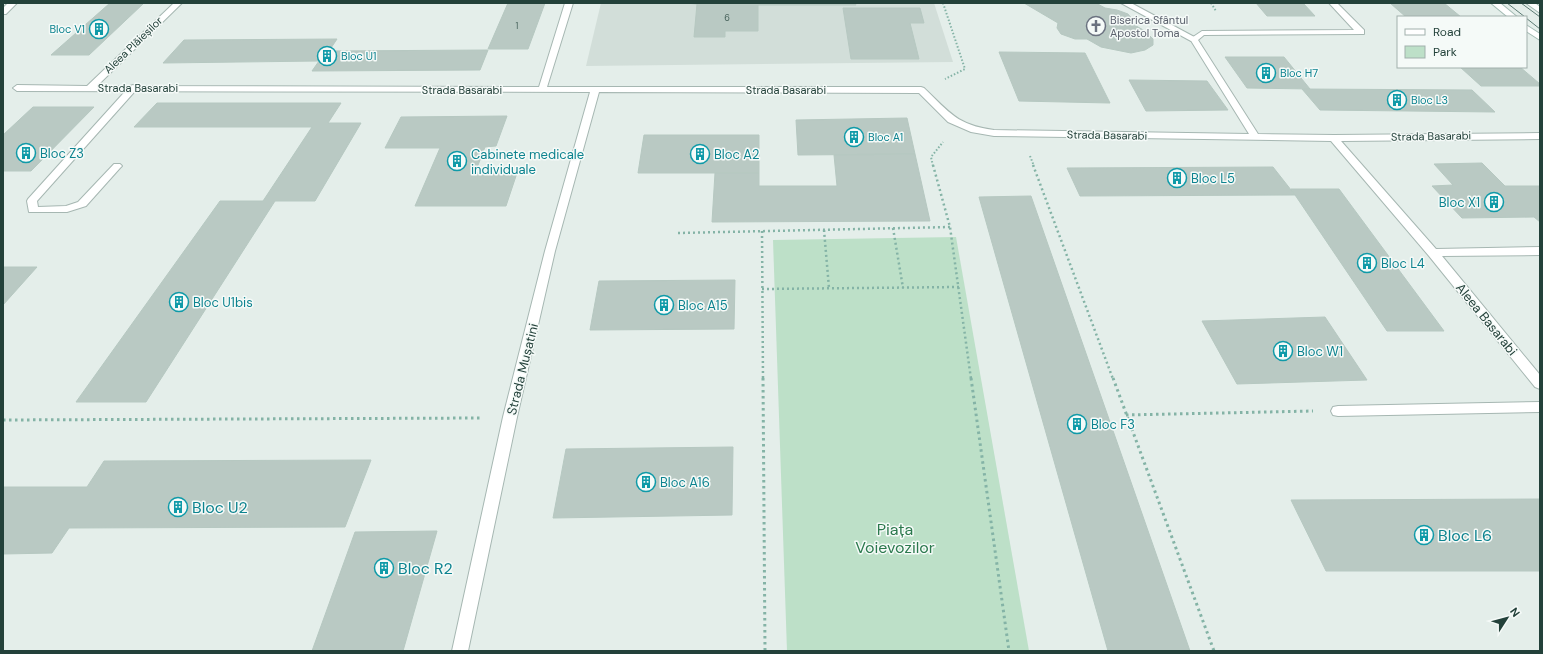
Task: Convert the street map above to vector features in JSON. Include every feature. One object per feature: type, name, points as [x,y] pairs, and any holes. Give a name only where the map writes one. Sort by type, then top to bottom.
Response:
[{"type":"street","points":[[3,12],[13,3]]},
{"type":"street","name":"Aleea Plăieșilor","points":[[89,88],[178,3]]},
{"type":"street","points":[[542,90],[569,3]]},
{"type":"street","points":[[1125,3],[1194,40],[1255,136]]},
{"type":"street","points":[[1194,40],[1202,33],[1361,32],[1333,3]]},
{"type":"street","points":[[1495,3],[1512,16]]},
{"type":"street","points":[[1530,3],[1540,11]]},
{"type":"street","points":[[1527,28],[1540,38]]},
{"type":"street","name":"Strada Basarabi","points":[[17,88],[921,90],[951,120],[961,126],[974,130],[994,133],[1334,138],[1540,136]]},
{"type":"street","points":[[117,166],[82,204],[68,209],[33,210],[32,201],[133,88]]},
{"type":"street","name":"Strada Mușatini","points":[[460,651],[510,417],[550,251],[595,90]]},
{"type":"street","name":"Aleea Basarabi","points":[[1334,138],[1433,253],[1540,384]]},
{"type":"street","points":[[1433,253],[1540,251]]},
{"type":"street","points":[[1338,411],[1540,406]]},
{"type":"path","points":[[921,90],[965,69],[943,3]]},
{"type":"path","points":[[961,126],[944,141],[931,157],[950,227],[1009,651]]},
{"type":"path","points":[[1022,134],[1214,651]]},
{"type":"path","points":[[678,233],[950,227]]},
{"type":"path","points":[[893,228],[903,288]]},
{"type":"path","points":[[824,230],[829,288]]},
{"type":"path","points":[[762,231],[765,651]]},
{"type":"path","points":[[762,289],[959,287]]},
{"type":"path","points":[[1126,415],[1338,411]]},
{"type":"path","points":[[3,420],[510,417]]},
{"type":"shaded area","points":[[601,3],[934,3],[953,62],[586,66]]},
{"type":"green space","name":"Piața Voievozilor","points":[[956,237],[1029,651],[787,651],[773,240]]},
{"type":"building","name":"Bloc V1","points":[[110,3],[144,3],[89,55],[51,55]]},
{"type":"building","points":[[508,3],[545,3],[528,49],[488,49]]},
{"type":"building","points":[[685,3],[855,3],[856,5],[758,5],[758,31],[725,31],[725,37],[694,37],[697,4]]},
{"type":"building","name":"Biserica Sfântul Apostol Toma","points":[[1024,3],[1096,3],[1105,8],[1128,14],[1133,20],[1131,23],[1145,31],[1153,39],[1153,45],[1145,50],[1131,53],[1101,47],[1087,39],[1075,39],[1061,34],[1057,28],[1058,23]]},
{"type":"building","points":[[1256,3],[1303,3],[1315,16],[1267,16]]},
{"type":"building","points":[[1390,3],[1444,3],[1460,16],[1405,16]]},
{"type":"building","points":[[843,8],[920,8],[924,23],[910,23],[919,59],[851,59]]},
{"type":"building","name":"Bloc U1","points":[[337,39],[329,51],[488,50],[480,70],[312,71],[319,61],[163,63],[184,40]]},
{"type":"building","points":[[999,52],[1085,53],[1110,103],[1019,101]]},
{"type":"building","name":"Bloc H7","points":[[1225,57],[1284,57],[1310,89],[1247,88]]},
{"type":"building","points":[[1461,68],[1521,68],[1540,84],[1540,86],[1481,86]]},
{"type":"building","points":[[1129,80],[1207,81],[1228,110],[1146,111]]},
{"type":"building","name":"Bloc L3","points":[[1302,89],[1472,90],[1495,112],[1320,110]]},
{"type":"building","name":"Bloc U1bis","points":[[157,103],[341,103],[328,123],[361,123],[315,201],[275,201],[146,402],[76,402],[220,201],[263,201],[312,127],[134,127]]},
{"type":"building","name":"Bloc Z3","points":[[33,107],[94,107],[31,171],[3,171],[3,135]]},
{"type":"building","name":"Cabinete medicale individuale","points":[[507,116],[496,146],[485,147],[475,173],[517,173],[506,206],[415,206],[440,148],[385,148],[401,117]]},
{"type":"building","name":"Bloc A1","points":[[907,118],[915,154],[798,155],[796,120]]},
{"type":"building","name":"Bloc A2","points":[[644,135],[759,135],[759,173],[638,173]]},
{"type":"building","points":[[915,154],[930,221],[712,222],[715,173],[759,173],[759,186],[837,186],[834,155]]},
{"type":"building","name":"Bloc X1","points":[[1482,163],[1505,186],[1540,186],[1540,222],[1534,217],[1462,218],[1432,186],[1453,185],[1434,164]]},
{"type":"building","name":"Bloc L5","points":[[1273,167],[1295,195],[1080,196],[1067,168]]},
{"type":"building","name":"Bloc L4","points":[[1291,189],[1339,189],[1444,331],[1387,331]]},
{"type":"building","name":"Bloc F3","points":[[1031,196],[1190,651],[1108,651],[979,197]]},
{"type":"building","points":[[3,267],[37,267],[3,305]]},
{"type":"building","name":"Bloc A15","points":[[735,280],[734,329],[590,330],[599,281]]},
{"type":"building","name":"Bloc W1","points":[[1325,317],[1367,380],[1237,384],[1202,321]]},
{"type":"building","name":"Bloc A16","points":[[733,447],[732,515],[553,518],[566,449]]},
{"type":"building","name":"Bloc U2","points":[[371,460],[345,527],[69,528],[52,553],[3,554],[3,487],[87,487],[104,461]]},
{"type":"building","name":"Bloc L6","points":[[1540,499],[1540,571],[1326,571],[1291,500]]},
{"type":"building","name":"Bloc R2","points":[[437,531],[403,651],[312,651],[355,532]]},
{"type":"tram line","points":[[1507,3],[1524,16]]},
{"type":"tram line","points":[[1521,3],[1540,17]]},
{"type":"tram line","points":[[1527,19],[1540,29]]},
{"type":"place","name":"Biserica Sfântul Apostol Toma","points":[[1096,26]]},
{"type":"place","name":"Bloc V1","points":[[99,29]]},
{"type":"place","name":"Bloc U1","points":[[327,56]]},
{"type":"place","name":"Bloc H7","points":[[1266,73]]},
{"type":"place","name":"Bloc L3","points":[[1397,100]]},
{"type":"place","name":"Bloc A1","points":[[854,137]]},
{"type":"place","name":"Bloc Z3","points":[[26,153]]},
{"type":"place","name":"Bloc A2","points":[[700,154]]},
{"type":"place","name":"Cabinete medicale individuale","points":[[457,161]]},
{"type":"place","name":"Bloc L5","points":[[1177,178]]},
{"type":"place","name":"Bloc X1","points":[[1494,202]]},
{"type":"place","name":"Bloc L4","points":[[1367,263]]},
{"type":"place","name":"Bloc U1bis","points":[[179,302]]},
{"type":"place","name":"Bloc A15","points":[[664,305]]},
{"type":"place","name":"Bloc W1","points":[[1283,351]]},
{"type":"place","name":"Bloc F3","points":[[1077,424]]},
{"type":"place","name":"Bloc A16","points":[[646,482]]},
{"type":"place","name":"Bloc U2","points":[[178,507]]},
{"type":"place","name":"Bloc L6","points":[[1424,535]]},
{"type":"place","name":"Bloc R2","points":[[384,568]]}]
